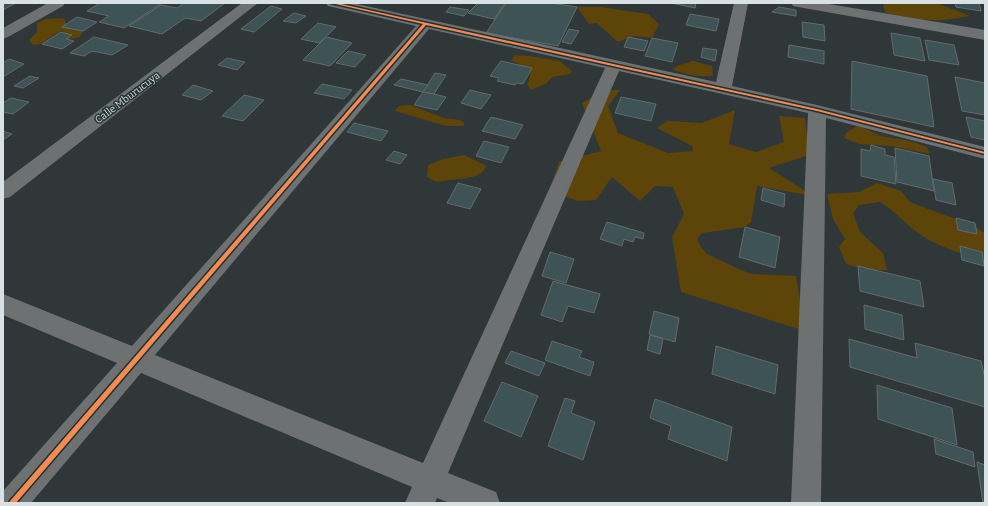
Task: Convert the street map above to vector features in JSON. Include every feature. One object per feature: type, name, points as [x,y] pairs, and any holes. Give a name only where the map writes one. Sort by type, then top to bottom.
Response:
[{"type":"street","points":[[3,34],[58,3]]},
{"type":"street","name":"Calle Mburucuya","points":[[3,192],[251,3]]},
{"type":"street","points":[[333,3],[817,110],[985,153]]},
{"type":"street","points":[[723,89],[741,3]]},
{"type":"street","points":[[798,3],[985,36]]},
{"type":"street","points":[[12,503],[425,24]]},
{"type":"street","points":[[425,492],[614,65]]},
{"type":"street","points":[[806,503],[817,110]]},
{"type":"street","points":[[3,304],[136,359],[425,492],[485,503]]},
{"type":"shaded area","points":[[884,3],[937,3],[970,16],[945,20],[914,18],[886,13],[883,6]]},
{"type":"shaded area","points":[[577,7],[601,7],[648,14],[659,24],[652,38],[633,36],[618,42],[597,23],[589,24]]},
{"type":"shaded area","points":[[63,18],[69,27],[83,31],[80,37],[68,39],[62,30],[40,44],[33,45],[29,40],[37,32],[37,23],[46,19]]},
{"type":"shaded area","points":[[515,55],[560,61],[572,71],[570,74],[552,77],[547,83],[531,90],[527,85],[530,77],[530,70],[511,60]]},
{"type":"shaded area","points":[[693,61],[712,66],[713,76],[692,75],[672,69],[679,65]]},
{"type":"shaded area","points":[[606,90],[620,90],[608,106],[618,133],[668,153],[693,151],[692,146],[657,128],[667,121],[702,123],[735,110],[729,144],[756,152],[784,142],[779,116],[805,118],[809,155],[769,168],[813,196],[757,186],[751,222],[745,227],[702,233],[697,239],[707,254],[751,274],[796,276],[805,331],[681,292],[672,237],[684,214],[673,187],[655,186],[640,201],[612,177],[596,200],[578,201],[549,191],[559,162],[601,151],[582,103]]},
{"type":"shaded area","points":[[410,105],[444,118],[460,120],[465,124],[463,126],[446,126],[395,111],[399,106]]},
{"type":"shaded area","points":[[858,125],[880,136],[910,141],[927,147],[930,154],[891,146],[859,144],[844,138],[846,133]]},
{"type":"shaded area","points":[[464,155],[487,166],[481,173],[472,177],[437,182],[427,177],[428,165],[443,159]]},
{"type":"shaded area","points":[[877,183],[901,191],[912,203],[972,225],[985,233],[985,261],[928,240],[880,202],[859,205],[853,213],[860,232],[883,253],[887,270],[867,270],[846,264],[839,247],[845,239],[833,219],[827,194],[859,192]]},
{"type":"building","points":[[3,3],[16,3],[3,10]]},
{"type":"building","points":[[100,3],[162,3],[124,28],[99,22],[109,16],[87,11]]},
{"type":"building","points":[[184,3],[225,3],[201,21],[185,18],[162,34],[129,26],[161,5],[177,8]]},
{"type":"building","points":[[478,3],[505,3],[494,19],[468,13]]},
{"type":"building","points":[[506,3],[551,3],[577,7],[558,46],[486,33]]},
{"type":"building","points":[[671,3],[696,3],[695,8]]},
{"type":"building","points":[[955,3],[979,3],[981,11],[956,7]]},
{"type":"building","points":[[271,6],[282,9],[254,32],[241,29]]},
{"type":"building","points":[[450,7],[469,10],[464,16],[446,12]]},
{"type":"building","points":[[779,7],[796,10],[796,16],[772,12]]},
{"type":"building","points":[[294,13],[306,16],[296,23],[283,21]]},
{"type":"building","points":[[690,14],[719,19],[716,31],[686,25]]},
{"type":"building","points":[[77,17],[97,22],[83,31],[62,27]]},
{"type":"building","points":[[802,22],[824,25],[825,41],[803,37]]},
{"type":"building","points":[[318,23],[336,27],[319,43],[301,39]]},
{"type":"building","points":[[569,29],[579,31],[571,44],[562,42]]},
{"type":"building","points":[[61,32],[72,35],[66,39],[74,41],[62,49],[42,44]]},
{"type":"building","points":[[891,33],[920,38],[925,61],[894,55]]},
{"type":"building","points":[[94,37],[128,45],[112,55],[92,51],[84,56],[70,53]]},
{"type":"building","points":[[326,37],[352,43],[330,66],[303,60]]},
{"type":"building","points":[[628,37],[648,41],[644,51],[624,47]]},
{"type":"building","points":[[652,38],[678,43],[672,62],[645,56]]},
{"type":"building","points":[[925,40],[954,45],[959,65],[929,60]]},
{"type":"building","points":[[789,45],[824,51],[824,64],[788,57]]},
{"type":"building","points":[[703,48],[717,50],[715,61],[701,57]]},
{"type":"building","points":[[348,51],[366,55],[355,67],[336,63]]},
{"type":"building","points":[[227,58],[245,62],[237,70],[218,65]]},
{"type":"building","points":[[9,59],[24,64],[3,77],[3,63]]},
{"type":"building","points":[[501,61],[532,68],[523,84],[517,83],[515,85],[497,81],[499,78],[490,76]]},
{"type":"building","points":[[852,61],[927,76],[934,127],[851,109]]},
{"type":"building","points":[[435,73],[446,75],[434,94],[423,92]]},
{"type":"building","points":[[30,76],[39,78],[23,88],[14,86]]},
{"type":"building","points":[[955,77],[985,83],[985,115],[962,111]]},
{"type":"building","points":[[401,79],[428,85],[423,92],[394,85]]},
{"type":"building","points":[[322,84],[352,90],[344,99],[314,93]]},
{"type":"building","points":[[193,85],[213,91],[201,100],[182,95]]},
{"type":"building","points":[[470,90],[491,95],[481,109],[461,103]]},
{"type":"building","points":[[423,92],[446,97],[437,110],[414,105]]},
{"type":"building","points":[[244,95],[264,100],[243,121],[222,116]]},
{"type":"building","points":[[621,97],[656,104],[651,121],[615,113]]},
{"type":"building","points":[[11,98],[29,102],[13,114],[3,112],[3,103]]},
{"type":"building","points":[[491,117],[523,125],[515,139],[482,131]]},
{"type":"building","points":[[966,117],[985,121],[985,140],[971,137]]},
{"type":"building","points":[[354,123],[388,131],[381,141],[347,132]]},
{"type":"building","points":[[3,131],[12,134],[3,140]]},
{"type":"building","points":[[484,141],[509,147],[501,163],[476,156]]},
{"type":"building","points":[[871,145],[885,149],[885,155],[894,157],[896,184],[861,176],[861,149],[870,151]]},
{"type":"building","points":[[895,148],[929,156],[934,191],[897,182]]},
{"type":"building","points":[[394,151],[407,155],[400,164],[386,160]]},
{"type":"building","points":[[933,179],[952,183],[956,205],[936,200]]},
{"type":"building","points":[[458,183],[481,189],[470,209],[447,203]]},
{"type":"building","points":[[763,188],[785,194],[784,207],[761,200]]},
{"type":"building","points":[[956,218],[975,223],[977,234],[958,230]]},
{"type":"building","points":[[607,222],[644,233],[643,239],[635,237],[633,242],[624,239],[622,246],[600,239]]},
{"type":"building","points":[[745,227],[780,237],[775,268],[739,257]]},
{"type":"building","points":[[960,246],[982,252],[984,266],[962,260]]},
{"type":"building","points":[[550,252],[574,259],[566,283],[542,276]]},
{"type":"building","points":[[858,266],[920,281],[924,307],[860,291]]},
{"type":"building","points":[[553,281],[600,294],[594,313],[568,306],[562,322],[541,315]]},
{"type":"building","points":[[864,305],[902,315],[904,340],[865,329]]},
{"type":"building","points":[[654,311],[679,318],[675,342],[649,334]]},
{"type":"building","points":[[650,335],[663,339],[660,354],[647,350]]},
{"type":"building","points":[[849,339],[917,358],[915,343],[981,361],[985,378],[985,407],[850,367]]},
{"type":"building","points":[[552,341],[582,351],[579,357],[594,362],[590,376],[545,360]]},
{"type":"building","points":[[716,346],[778,365],[775,394],[712,374]]},
{"type":"building","points":[[511,351],[545,363],[539,376],[505,363]]},
{"type":"building","points":[[502,382],[538,396],[521,437],[484,421]]},
{"type":"building","points":[[877,385],[952,408],[957,445],[878,419]]},
{"type":"building","points":[[565,398],[575,401],[571,413],[595,422],[583,460],[548,446]]},
{"type":"building","points":[[655,399],[732,427],[727,461],[668,439],[671,426],[650,418]]},
{"type":"building","points":[[934,439],[973,452],[975,467],[936,454]]},
{"type":"building","points":[[977,462],[985,465],[985,503],[983,503]]},
{"type":"cycle path","points":[[333,3],[817,110],[985,153]]},
{"type":"cycle path","points":[[12,503],[425,24]]}]
